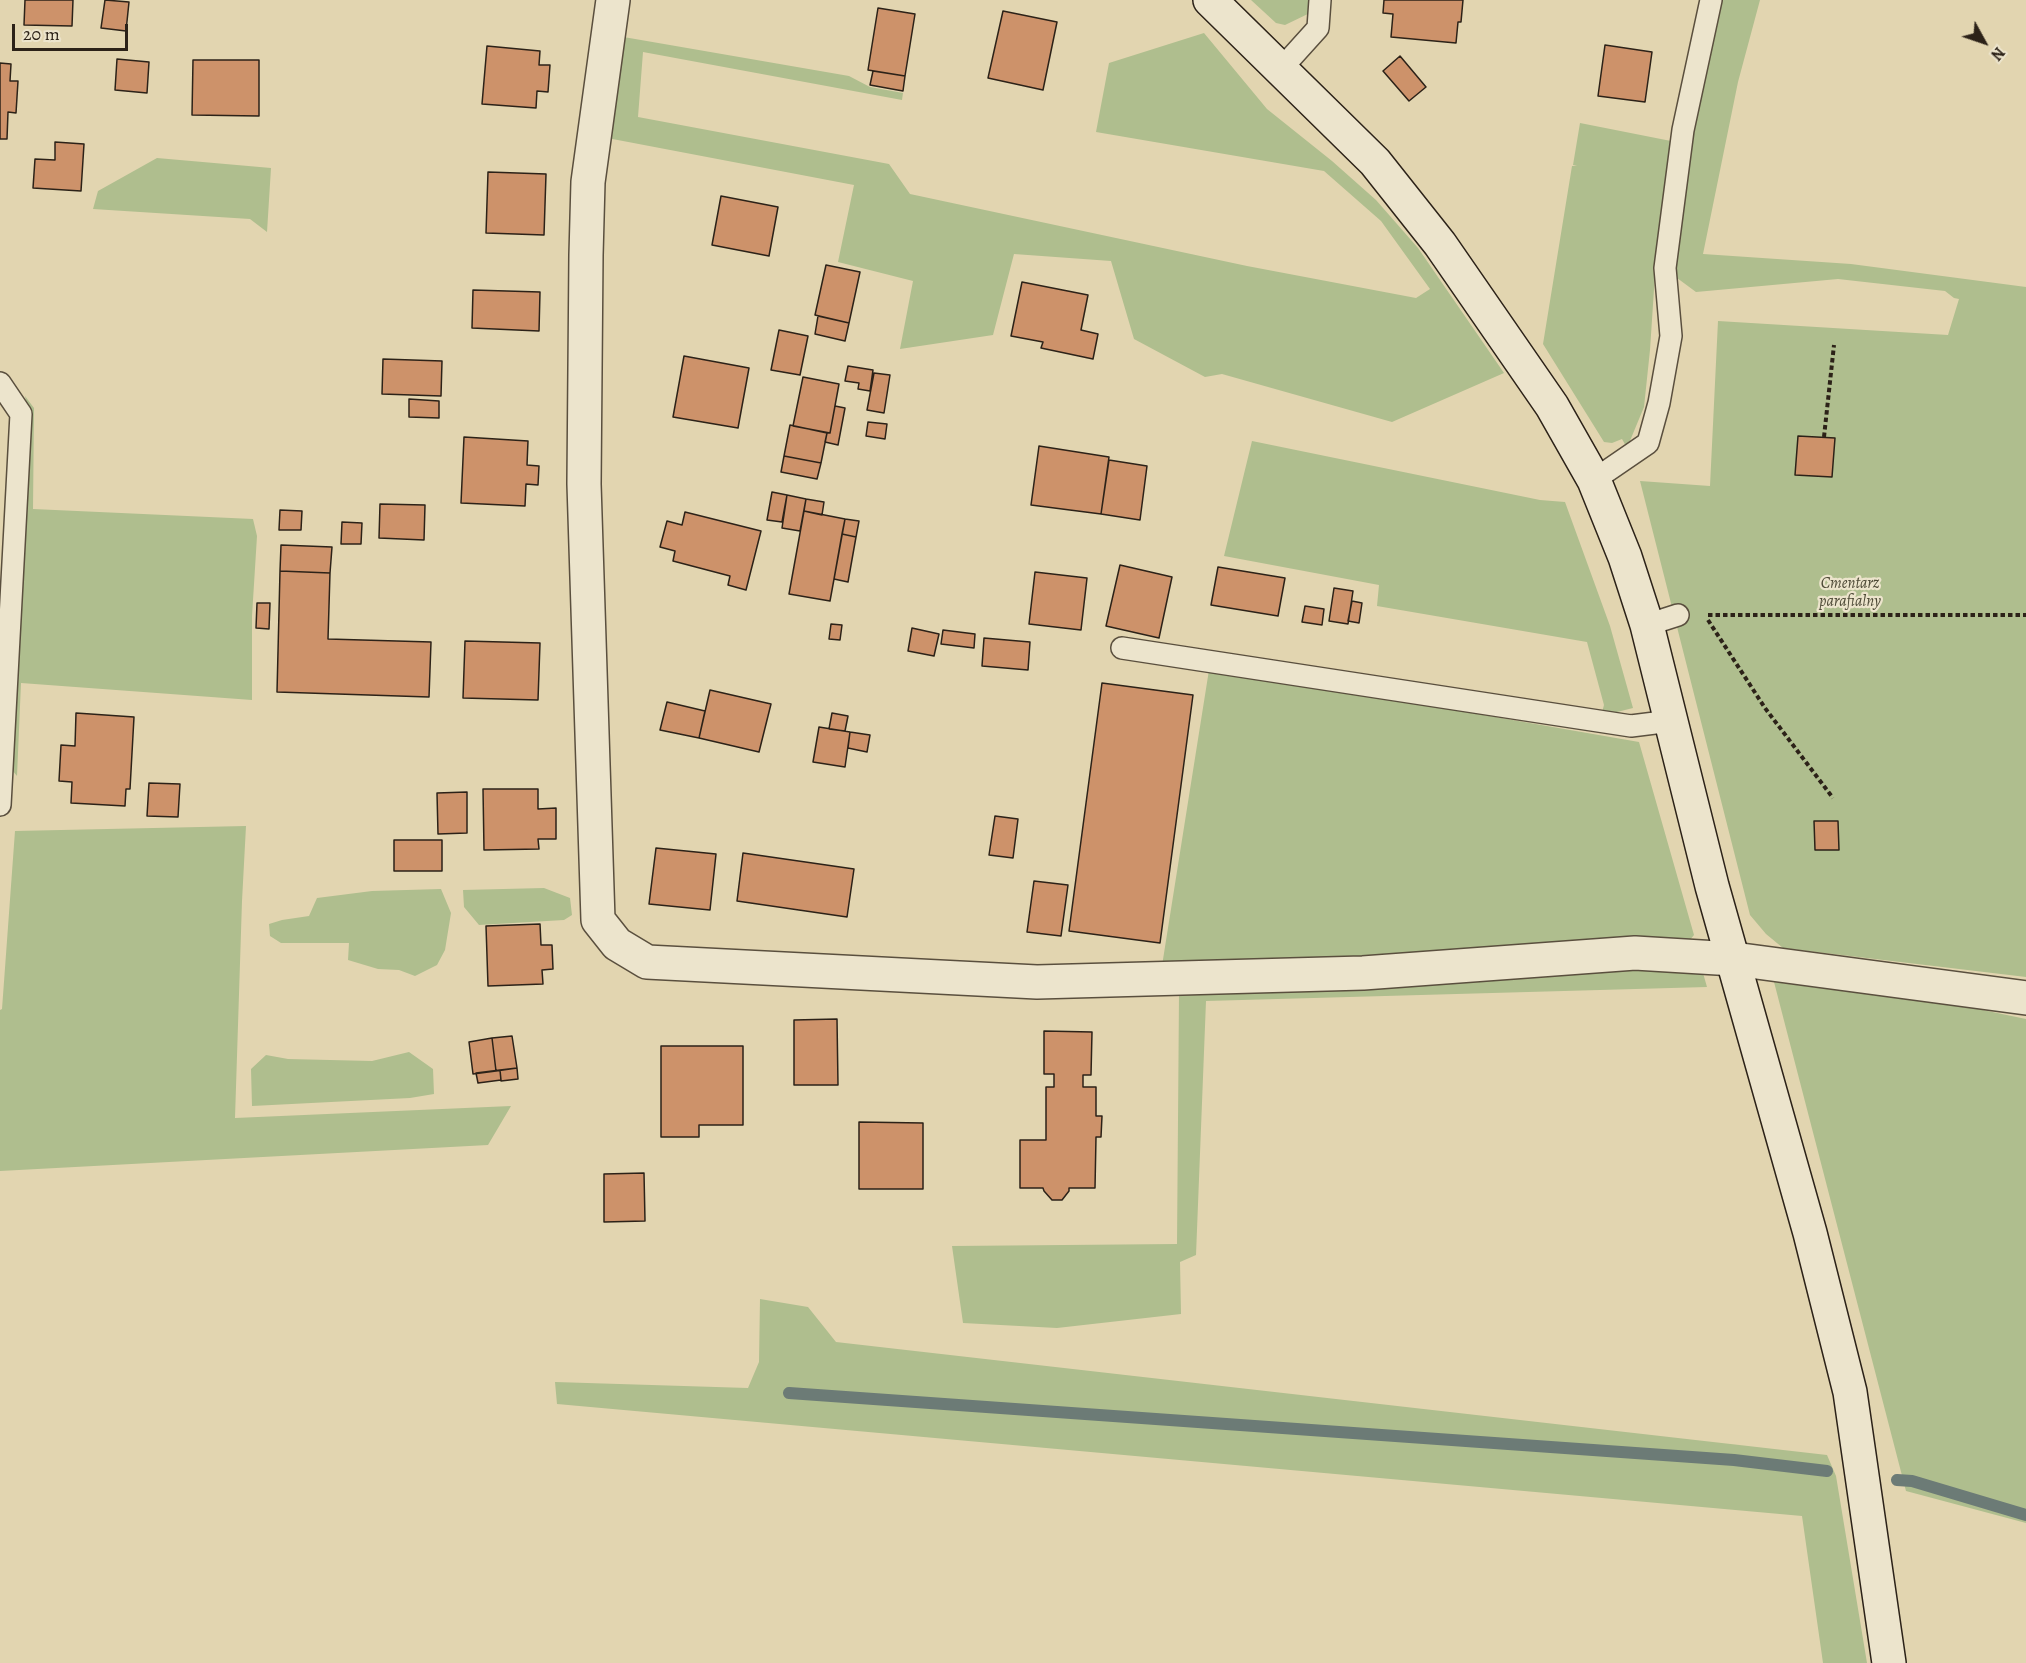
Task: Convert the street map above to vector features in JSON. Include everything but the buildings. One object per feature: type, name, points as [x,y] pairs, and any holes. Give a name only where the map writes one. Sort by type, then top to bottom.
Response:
[{"type":"street","points":[[613,0],[588,182],[584,484],[598,920],[617,944],[647,962],[1037,982],[1363,973],[1635,953],[1734,959],[2026,998]]},
{"type":"street","points":[[1210,0],[1375,162],[1440,244],[1552,406],[1594,480],[1625,557],[1647,625],[1712,885],[1810,1233],[1850,1392],[1889,1663]]},
{"type":"lane","points":[[1281,69],[1318,28],[1320,0]]},
{"type":"lane","points":[[1594,480],[1647,443],[1659,403],[1671,336],[1665,268],[1683,130],[1711,0]]},
{"type":"lane","points":[[0,383],[21,414],[0,805]]},
{"type":"lane","points":[[1647,625],[1678,615]]},
{"type":"lane","points":[[1122,648],[1631,726],[1671,721]]},
{"type":"path","points":[[1824,437],[1834,345]]},
{"type":"path","points":[[1833,798],[1765,708],[1704,615],[2026,615]]},
{"type":"green space","points":[[1251,0],[1313,0],[1312,12],[1285,25],[1276,23]]},
{"type":"green space","name":"Cmentarz parafialny","points":[[1720,0],[1760,0],[1738,82],[1703,254],[1851,264],[2026,287],[2026,977],[1783,948],[1766,934],[1750,915],[1640,481],[1710,486],[1718,321],[1948,335],[1959,299],[1945,291],[1838,279],[1696,292],[1673,275],[1691,141]]},
{"type":"green space","points":[[1204,33],[1267,109],[1376,200],[1418,248],[1504,373],[1392,422],[1222,374],[1205,377],[1134,339],[1111,261],[1014,254],[993,335],[900,349],[913,281],[838,262],[854,185],[602,137],[612,35],[849,76],[870,87],[903,93],[902,100],[643,52],[638,117],[889,164],[910,194],[1247,266],[1416,298],[1430,289],[1381,221],[1324,171],[1096,132],[1109,63]]},
{"type":"green space","points":[[1580,123],[1676,142],[1655,274],[1644,407],[1627,448],[1622,439],[1612,443],[1604,442],[1543,344],[1572,166],[1577,166],[1573,165]]},
{"type":"green space","points":[[157,158],[271,168],[267,232],[250,219],[93,209],[98,191]]},
{"type":"green space","points":[[25,396],[34,408],[33,509],[253,519],[257,536],[252,616],[252,700],[21,683],[17,776],[12,770],[30,420]]},
{"type":"green space","points":[[1252,441],[1540,500],[1565,502],[1610,626],[1633,708],[1601,716],[1604,705],[1587,642],[1377,606],[1379,585],[1224,556]]},
{"type":"green space","points":[[1209,670],[1639,742],[1694,935],[1689,941],[1161,972]]},
{"type":"green space","points":[[246,826],[235,1118],[511,1106],[488,1145],[0,1171],[0,1010],[2,1009],[15,831]]},
{"type":"green space","points":[[544,888],[570,898],[572,915],[564,920],[479,925],[464,907],[463,890]]},
{"type":"green space","points":[[441,889],[451,913],[445,950],[437,965],[415,976],[399,970],[378,969],[348,960],[349,943],[281,943],[270,936],[269,924],[309,916],[317,898],[372,891]]},
{"type":"green space","points":[[1701,966],[1707,987],[1206,1001],[1196,1255],[1180,1262],[1181,1314],[1057,1328],[963,1323],[952,1246],[1177,1244],[1179,995],[1177,992]]},
{"type":"green space","points":[[1774,982],[1978,1009],[2026,1019],[2026,1523],[1906,1491]]},
{"type":"green space","points":[[409,1052],[433,1069],[434,1094],[410,1098],[252,1106],[251,1069],[266,1055],[288,1059],[372,1061]]},
{"type":"green space","points":[[760,1299],[808,1307],[836,1342],[1827,1455],[1836,1476],[1867,1663],[1823,1663],[1802,1516],[557,1404],[555,1382],[748,1388],[759,1362]]},
{"type":"waterway","points":[[789,1393],[1734,1460],[1827,1471]]},
{"type":"waterway","points":[[1897,1480],[1912,1481],[2026,1515]]}]
